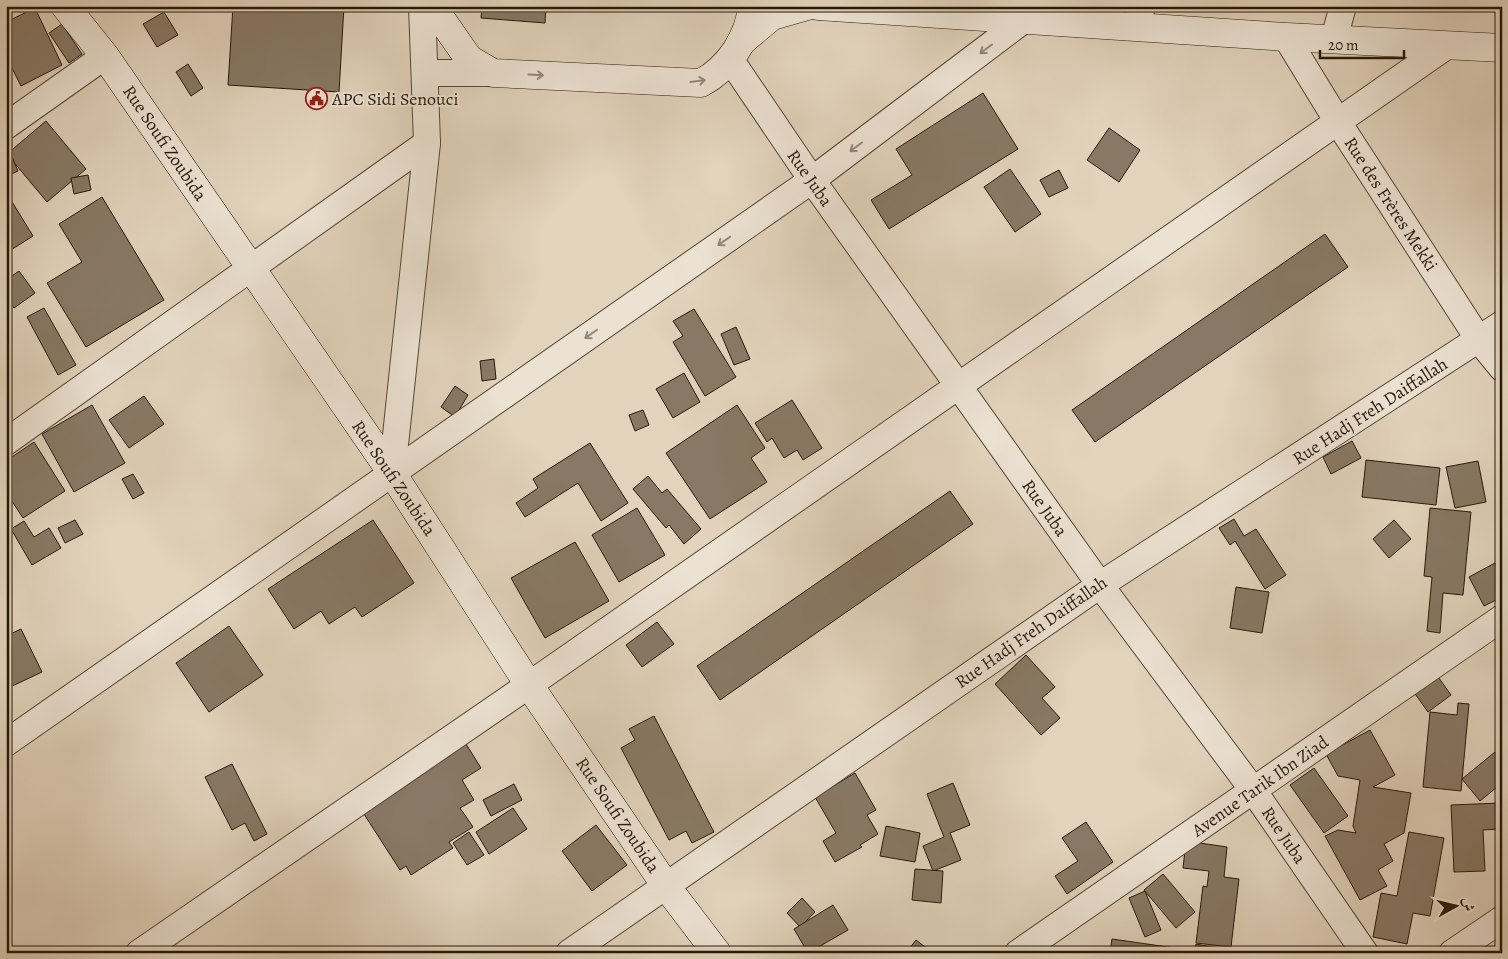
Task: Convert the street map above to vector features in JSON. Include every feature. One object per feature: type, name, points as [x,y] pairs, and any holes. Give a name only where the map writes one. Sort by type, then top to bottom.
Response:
[{"type":"main road","name":"Rue Soufi Zoubida","points":[[65,6],[106,56],[392,473],[529,685],[666,886],[717,953]]},
{"type":"main road","points":[[432,6],[469,59],[493,73],[701,83],[716,75],[735,51],[747,31],[752,6]]},
{"type":"main road","points":[[444,6],[444,16],[451,34]]},
{"type":"main road","points":[[735,51],[772,16],[808,6]]},
{"type":"main road","points":[[818,6],[925,10],[1025,19],[1139,16],[1286,37],[1502,48]]},
{"type":"street","points":[[392,473],[427,143],[422,6]]},
{"type":"street","points":[[1334,39],[1343,6]]},
{"type":"street","points":[[6,743],[812,180],[1025,19]]},
{"type":"street","name":"Rue des Frères Mekki","points":[[1286,37],[1338,122],[1480,340],[1502,368]]},
{"type":"street","points":[[139,953],[529,685],[1445,46]]},
{"type":"street","name":"Rue Juba","points":[[735,51],[812,180],[1100,584],[1254,790],[1365,953]]},
{"type":"street","points":[[6,126],[106,56]]},
{"type":"street","points":[[424,73],[493,73]]},
{"type":"street","points":[[6,442],[427,143]]},
{"type":"street","name":"Rue Hadj Freh Daiffallah","points":[[569,953],[1100,584],[1502,324]]},
{"type":"street","name":"Avenue Tarik Ibn Ziad","points":[[1018,953],[1502,618]]},
{"type":"street","points":[[1452,953],[1502,919]]},
{"type":"building","points":[[233,6],[344,6],[339,92],[228,85]]},
{"type":"building","points":[[482,6],[546,6],[545,23],[481,18]]},
{"type":"building","points":[[35,8],[62,65],[21,86],[6,56],[6,22]]},
{"type":"building","points":[[164,12],[178,35],[157,47],[143,24]]},
{"type":"building","points":[[62,24],[82,54],[69,63],[49,33]]},
{"type":"building","points":[[188,64],[203,88],[191,96],[176,72]]},
{"type":"building","points":[[983,93],[1018,149],[889,229],[871,200],[912,175],[896,149]]},
{"type":"building","points":[[46,121],[86,169],[47,202],[7,154]]},
{"type":"building","points":[[1109,128],[1140,150],[1119,182],[1087,160]]},
{"type":"building","points":[[12,157],[18,171],[7,176],[6,160]]},
{"type":"building","points":[[1010,169],[1041,214],[1015,232],[984,187]]},
{"type":"building","points":[[1059,170],[1068,188],[1049,197],[1040,180]]},
{"type":"building","points":[[88,175],[91,190],[74,194],[71,178]]},
{"type":"building","points":[[6,192],[33,236],[6,253]]},
{"type":"building","points":[[102,197],[164,300],[86,347],[47,283],[82,262],[59,224]]},
{"type":"building","points":[[1325,234],[1348,267],[1095,442],[1072,410]]},
{"type":"building","points":[[19,271],[35,293],[14,308],[6,297],[6,280]]},
{"type":"building","points":[[44,308],[76,365],[58,375],[27,317]]},
{"type":"building","points":[[694,309],[736,377],[705,396],[673,342],[683,336],[673,321]]},
{"type":"building","points":[[736,327],[750,359],[734,365],[721,334]]},
{"type":"building","points":[[494,359],[496,379],[482,381],[480,361]]},
{"type":"building","points":[[684,373],[700,402],[673,418],[656,389]]},
{"type":"building","points":[[455,386],[468,395],[455,417],[441,407]]},
{"type":"building","points":[[144,396],[164,424],[129,448],[109,420]]},
{"type":"building","points":[[792,400],[822,448],[803,460],[797,450],[784,458],[772,438],[767,442],[755,423]]},
{"type":"building","points":[[92,405],[125,463],[74,492],[42,434]]},
{"type":"building","points":[[737,405],[765,448],[751,458],[767,482],[710,519],[666,453]]},
{"type":"building","points":[[643,410],[649,425],[635,431],[629,415]]},
{"type":"building","points":[[1352,441],[1361,458],[1331,474],[1323,457]]},
{"type":"building","points":[[34,442],[65,491],[23,518],[6,492],[6,461]]},
{"type":"building","points":[[590,443],[628,503],[601,521],[578,483],[525,517],[516,503],[538,488],[533,479]]},
{"type":"building","points":[[1366,460],[1440,468],[1436,505],[1362,497]]},
{"type":"building","points":[[1478,461],[1486,502],[1455,508],[1446,467]]},
{"type":"building","points":[[133,474],[144,493],[133,499],[122,479]]},
{"type":"building","points":[[648,476],[662,493],[667,489],[701,529],[684,544],[669,525],[666,528],[633,489]]},
{"type":"building","points":[[950,491],[973,524],[720,700],[697,666]]},
{"type":"building","points":[[637,508],[665,555],[619,582],[592,535]]},
{"type":"building","points":[[1430,508],[1471,512],[1463,595],[1443,593],[1440,633],[1427,631],[1432,577],[1424,576]]},
{"type":"building","points":[[1234,519],[1244,536],[1256,529],[1286,575],[1265,589],[1235,541],[1230,545],[1219,528]]},
{"type":"building","points":[[75,520],[83,534],[65,543],[58,528]]},
{"type":"building","points":[[373,520],[414,583],[362,617],[355,607],[329,624],[321,611],[294,629],[268,589]]},
{"type":"building","points":[[1394,520],[1411,539],[1389,558],[1373,539]]},
{"type":"building","points":[[24,521],[34,537],[49,528],[61,548],[32,565],[11,529]]},
{"type":"building","points":[[575,542],[609,601],[545,638],[511,578]]},
{"type":"building","points":[[1495,563],[1502,575],[1502,597],[1484,606],[1469,577]]},
{"type":"building","points":[[1236,587],[1269,592],[1262,633],[1230,628]]},
{"type":"building","points":[[657,622],[674,644],[642,667],[626,645]]},
{"type":"building","points":[[229,626],[263,675],[209,712],[176,663]]},
{"type":"building","points":[[21,629],[42,672],[6,689],[6,636]]},
{"type":"building","points":[[1026,655],[1055,687],[1042,698],[1060,718],[1041,735],[995,684]]},
{"type":"building","points":[[1436,674],[1451,695],[1428,712],[1413,691]]},
{"type":"building","points":[[1458,703],[1469,704],[1461,791],[1423,787],[1430,712],[1457,715]]},
{"type":"building","points":[[654,716],[714,832],[692,843],[686,831],[669,840],[621,748],[635,740],[629,729]]},
{"type":"building","points":[[1370,730],[1395,775],[1373,787],[1411,793],[1404,833],[1384,844],[1393,861],[1378,870],[1387,886],[1360,900],[1325,836],[1338,830],[1356,833],[1353,826],[1360,780],[1338,776],[1326,754]]},
{"type":"building","points":[[466,744],[481,768],[462,780],[474,800],[460,808],[473,827],[449,842],[453,848],[411,875],[406,866],[400,870],[362,811]]},
{"type":"building","points":[[1495,752],[1502,761],[1502,783],[1480,801],[1462,779]]},
{"type":"building","points":[[232,764],[267,834],[254,841],[245,823],[232,830],[205,777]]},
{"type":"building","points":[[1314,768],[1348,816],[1324,833],[1290,785]]},
{"type":"building","points":[[855,773],[876,810],[867,815],[878,834],[860,845],[862,847],[835,862],[823,841],[836,833],[815,797]]},
{"type":"building","points":[[953,783],[970,825],[950,833],[961,860],[933,871],[923,846],[944,837],[927,794]]},
{"type":"building","points":[[514,784],[522,800],[491,816],[483,800]]},
{"type":"building","points":[[1500,803],[1501,829],[1483,830],[1485,871],[1454,872],[1451,805]]},
{"type":"building","points":[[513,808],[527,829],[489,854],[476,832]]},
{"type":"building","points":[[1086,822],[1113,862],[1067,894],[1055,876],[1078,861],[1062,838]]},
{"type":"building","points":[[596,825],[627,865],[592,891],[562,851]]},
{"type":"building","points":[[886,826],[920,833],[915,862],[880,856]]},
{"type":"building","points":[[469,832],[484,855],[467,865],[453,843]]},
{"type":"building","points":[[1409,832],[1444,838],[1430,916],[1413,913],[1407,944],[1373,937],[1381,893],[1397,896]]},
{"type":"building","points":[[1186,841],[1227,847],[1224,877],[1239,879],[1231,947],[1196,943],[1203,886],[1207,887],[1209,871],[1183,868]]},
{"type":"building","points":[[915,869],[943,871],[941,903],[912,900]]},
{"type":"building","points":[[1163,874],[1195,912],[1176,928],[1144,890]]},
{"type":"building","points":[[1145,891],[1161,930],[1145,937],[1129,898]]},
{"type":"building","points":[[802,898],[815,912],[800,927],[787,913]]},
{"type":"building","points":[[833,905],[848,930],[808,953],[794,929]]},
{"type":"building","points":[[1112,939],[1182,949],[1182,953],[1110,953]]},
{"type":"building","points":[[916,940],[933,953],[906,953]]},
{"type":"building","points":[[1196,944],[1223,949],[1222,953],[1195,953]]},
{"type":"place","name":"APC Sidi Senouci","points":[[316,99]]}]
